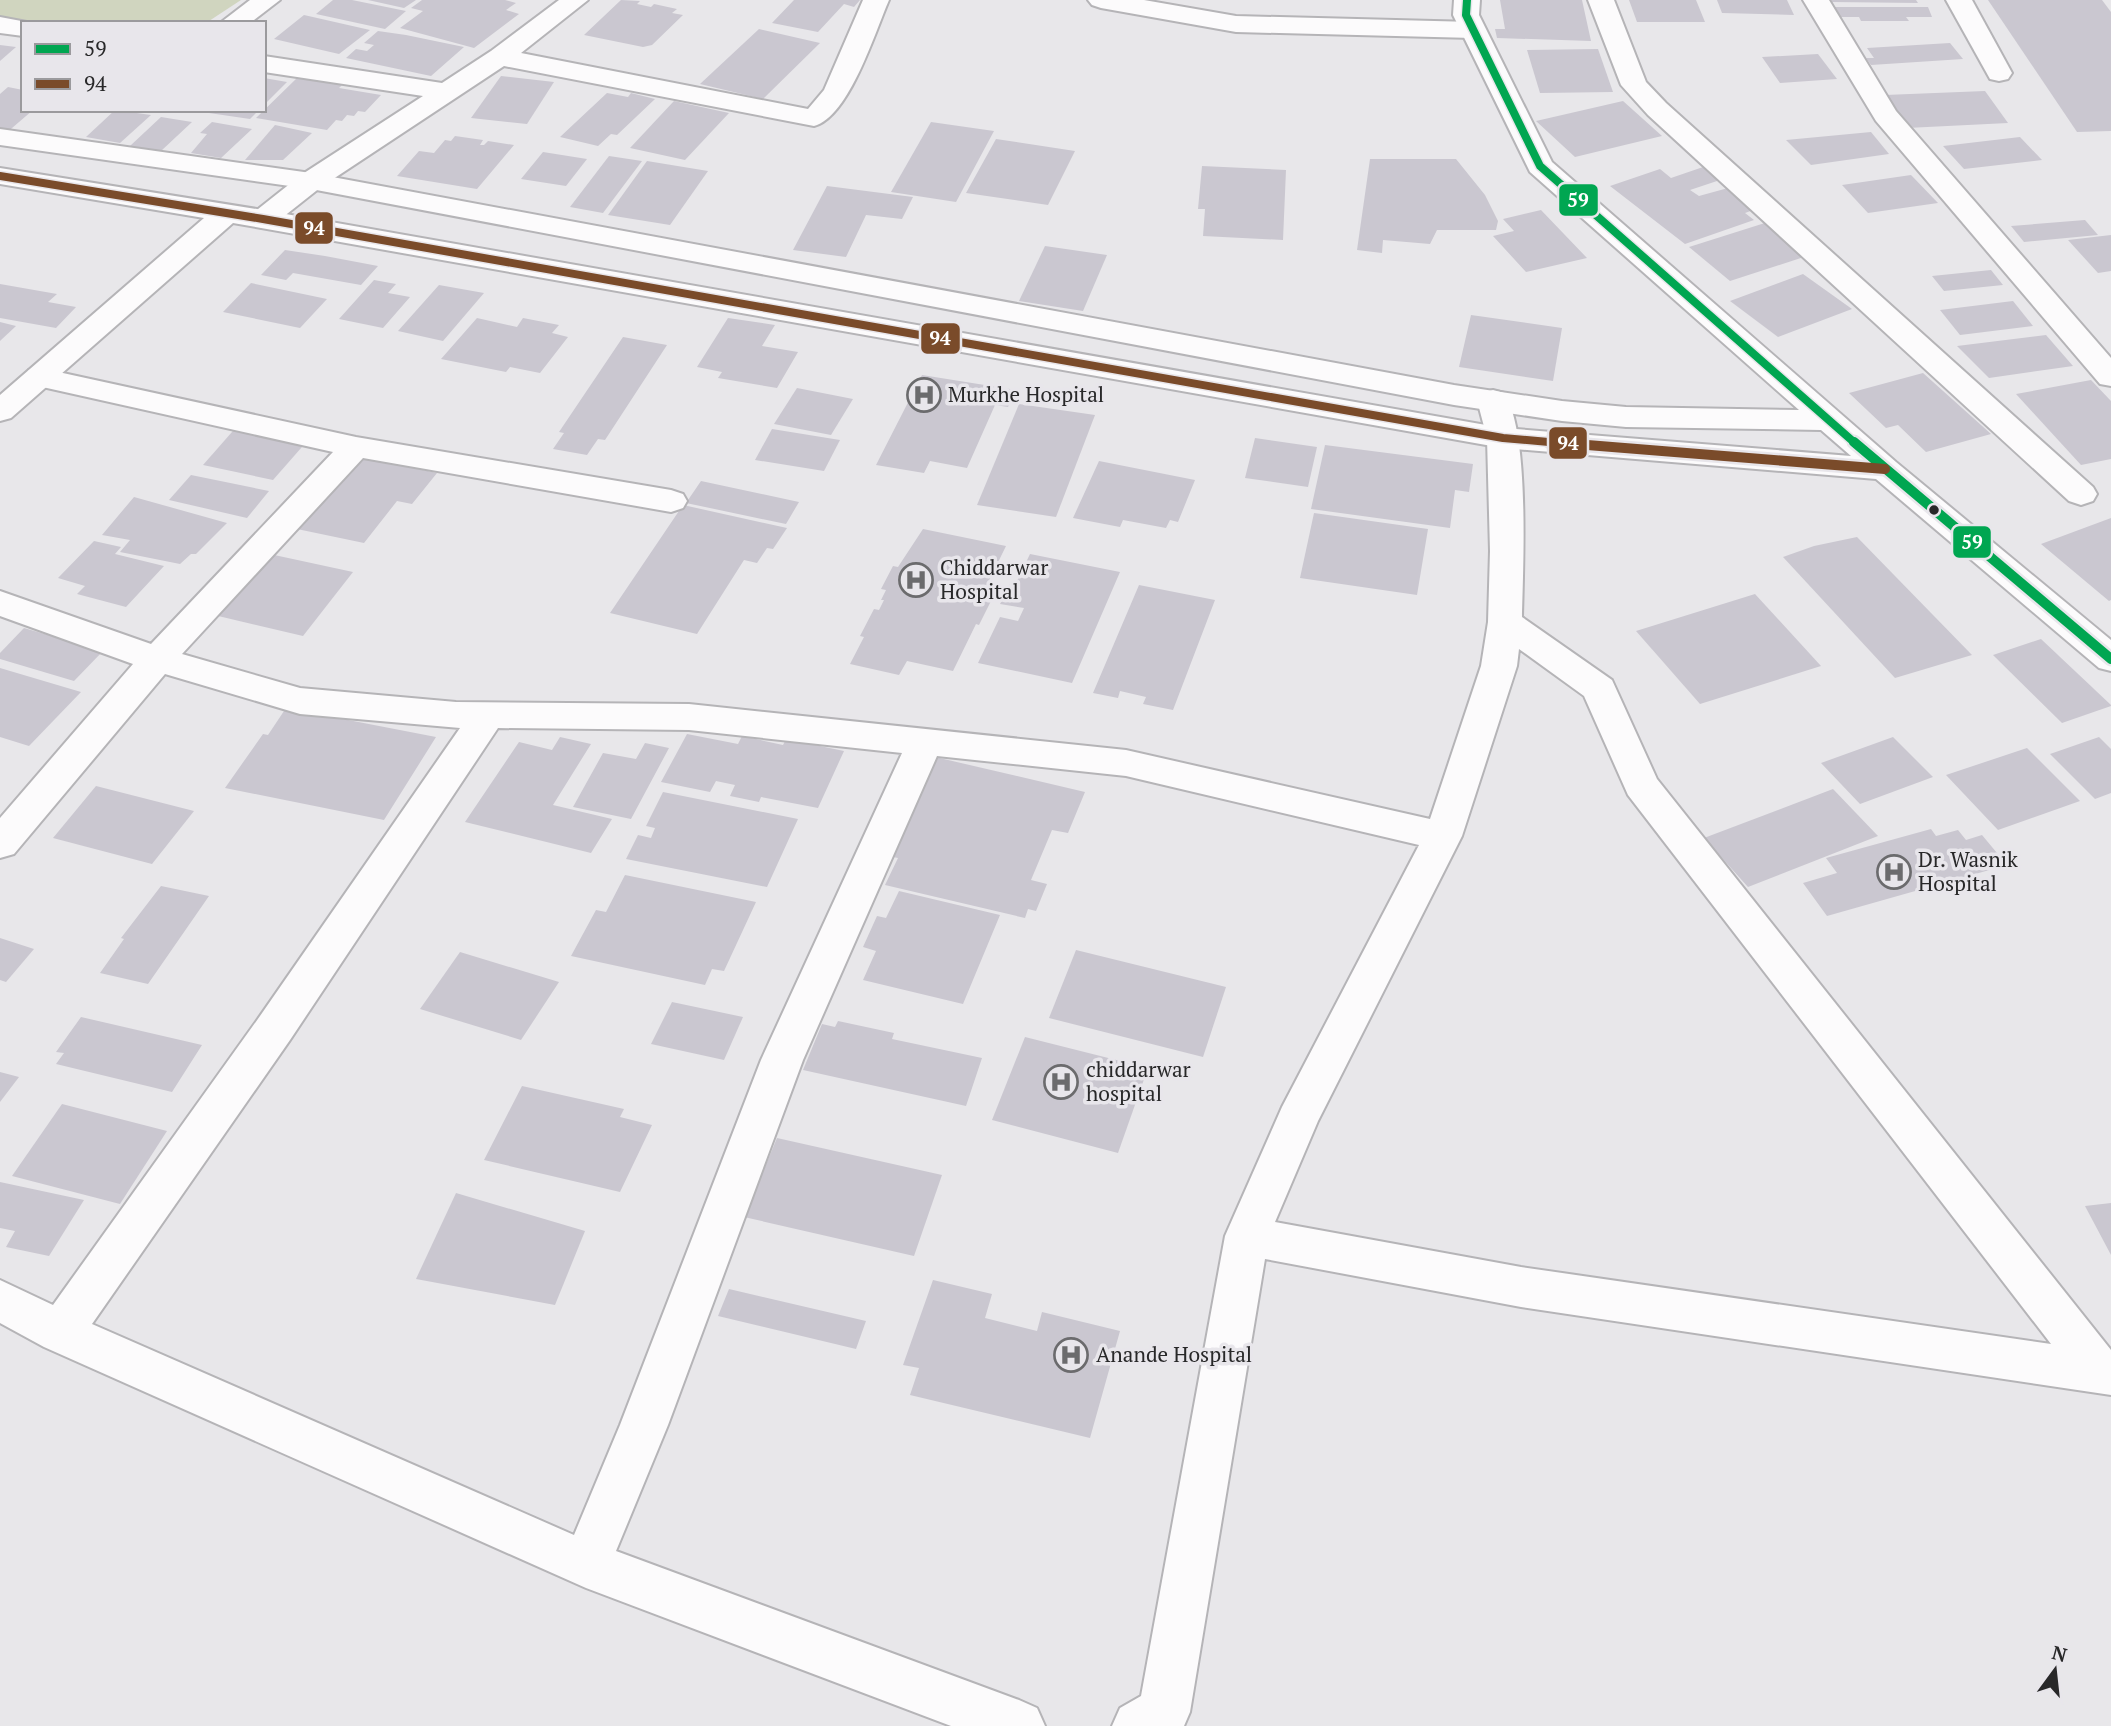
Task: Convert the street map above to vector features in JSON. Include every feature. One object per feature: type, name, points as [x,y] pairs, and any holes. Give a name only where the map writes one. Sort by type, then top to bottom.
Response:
[{"type":"street","points":[[236,21],[267,0]]},
{"type":"street","points":[[262,219],[311,181],[500,57],[575,0]]},
{"type":"street","points":[[500,57],[814,118],[836,92],[876,0]]},
{"type":"street","points":[[1101,0],[1236,24],[1473,30]]},
{"type":"street","points":[[1467,0],[1465,15],[1539,166],[1885,469],[2111,659]]},
{"type":"street","points":[[1601,0],[1634,85],[2081,494]]},
{"type":"street","points":[[1816,0],[1885,115],[2111,377]]},
{"type":"street","points":[[1959,0],[1999,73]]},
{"type":"street","points":[[0,25],[21,28]]},
{"type":"street","points":[[266,64],[449,92]]},
{"type":"street","points":[[0,137],[311,181],[1493,400],[1626,417],[1829,420]]},
{"type":"street","points":[[0,176],[262,219],[1503,438],[1885,469]]},
{"type":"street","points":[[0,411],[227,213]]},
{"type":"street","points":[[40,377],[356,447],[671,501]]},
{"type":"street","points":[[1138,1726],[1164,1712],[1247,1236],[1297,1120],[1443,835],[1499,666],[1505,622],[1507,551],[1503,438],[1493,400]]},
{"type":"street","points":[[0,844],[157,659],[356,447]]},
{"type":"street","points":[[0,603],[157,659],[300,701],[456,715],[689,717],[1126,763],[1443,835]]},
{"type":"street","points":[[1505,622],[1599,689],[1641,785],[2106,1373]]},
{"type":"street","points":[[60,1332],[275,1028],[488,715]]},
{"type":"street","points":[[586,1564],[644,1425],[782,1060],[925,741]]},
{"type":"street","points":[[1247,1236],[1521,1287],[2106,1373]]},
{"type":"street","points":[[0,1300],[60,1332],[586,1564],[1019,1726]]},
{"type":"green space","points":[[0,0],[241,0],[209,21],[29,21],[0,17]]},
{"type":"building","points":[[333,0],[352,0],[406,11],[385,29],[316,14]]},
{"type":"building","points":[[368,0],[416,0],[404,8]]},
{"type":"building","points":[[422,0],[505,0],[516,3],[506,10],[519,14],[474,48],[400,28],[423,11],[411,8]]},
{"type":"building","points":[[621,0],[640,1],[637,4],[651,7],[654,4],[677,9],[672,13],[683,15],[652,45],[643,47],[584,35]]},
{"type":"building","points":[[794,0],[860,0],[854,7],[844,4],[818,32],[772,23]]},
{"type":"building","points":[[1500,0],[1582,0],[1591,41],[1497,38],[1495,29],[1505,29]]},
{"type":"building","points":[[1629,0],[1696,0],[1705,22],[1637,22]]},
{"type":"building","points":[[1717,0],[1787,0],[1794,15],[1722,13]]},
{"type":"building","points":[[1831,0],[1916,0],[1918,3],[1832,2]]},
{"type":"building","points":[[1988,0],[2102,0],[2111,12],[2111,131],[2077,132]]},
{"type":"building","points":[[1833,7],[1928,7],[1932,17],[1906,17],[1909,21],[1861,21],[1859,17],[1838,17]]},
{"type":"building","points":[[304,15],[370,30],[339,54],[274,39]]},
{"type":"building","points":[[759,29],[820,43],[763,99],[700,84]]},
{"type":"building","points":[[378,31],[464,47],[431,76],[346,58],[356,49],[367,51],[374,45],[364,43]]},
{"type":"building","points":[[1950,43],[1963,59],[1871,65],[1866,58],[1874,58],[1867,48]]},
{"type":"building","points":[[0,45],[16,47],[0,61]]},
{"type":"building","points":[[1598,49],[1613,92],[1540,93],[1527,50]]},
{"type":"building","points":[[1818,54],[1837,79],[1780,83],[1762,57]]},
{"type":"building","points":[[501,76],[554,82],[527,124],[471,118]]},
{"type":"building","points":[[266,78],[287,82],[266,103]]},
{"type":"building","points":[[297,78],[381,95],[365,112],[358,111],[354,116],[347,115],[342,121],[336,120],[327,130],[256,118],[266,112],[266,108]]},
{"type":"building","points":[[8,87],[21,90],[21,112],[31,112],[5,134],[0,133],[0,94]]},
{"type":"building","points":[[1985,91],[2008,123],[1907,128],[1885,95]]},
{"type":"building","points":[[607,93],[628,97],[631,93],[655,99],[617,135],[611,134],[598,146],[560,137]]},
{"type":"building","points":[[674,101],[729,113],[685,160],[630,148]]},
{"type":"building","points":[[1623,101],[1662,136],[1575,157],[1536,121]]},
{"type":"building","points":[[113,112],[151,115],[120,143],[86,137]]},
{"type":"building","points":[[210,112],[257,112],[250,119]]},
{"type":"building","points":[[161,117],[192,122],[161,151],[130,146]]},
{"type":"building","points":[[212,122],[252,129],[221,158],[191,153],[207,134],[200,133]]},
{"type":"building","points":[[931,122],[994,131],[956,202],[891,192]]},
{"type":"building","points":[[275,125],[312,133],[283,160],[245,160]]},
{"type":"building","points":[[1871,132],[1889,154],[1811,165],[1786,140]]},
{"type":"building","points":[[455,136],[483,140],[480,145],[488,141],[514,145],[477,189],[397,176],[419,151],[434,153],[445,140],[451,141]]},
{"type":"building","points":[[2020,137],[2042,160],[1964,169],[1943,146]]},
{"type":"building","points":[[996,139],[1075,151],[1048,205],[966,193]]},
{"type":"building","points":[[543,152],[587,159],[566,186],[521,179]]},
{"type":"building","points":[[609,156],[642,161],[603,213],[570,207]]},
{"type":"building","points":[[1370,159],[1456,159],[1485,195],[1498,221],[1496,230],[1437,230],[1430,244],[1383,240],[1382,253],[1357,250]]},
{"type":"building","points":[[647,161],[708,171],[670,225],[608,215]]},
{"type":"building","points":[[1202,166],[1286,170],[1283,240],[1203,236],[1205,209],[1198,209]]},
{"type":"building","points":[[1706,166],[1723,179],[1690,190],[1699,196],[1728,188],[1756,209],[1745,213],[1754,220],[1685,244],[1610,186],[1660,169],[1671,178]]},
{"type":"building","points":[[1911,175],[1938,203],[1868,213],[1842,185]]},
{"type":"building","points":[[827,186],[913,197],[902,219],[866,215],[846,257],[793,250]]},
{"type":"building","points":[[1541,210],[1587,258],[1526,272],[1493,236],[1514,231],[1503,219]]},
{"type":"building","points":[[2085,220],[2098,235],[2024,242],[2011,226]]},
{"type":"building","points":[[1768,222],[1810,255],[1730,281],[1689,247]]},
{"type":"building","points":[[2111,235],[2111,271],[2098,273],[2068,240]]},
{"type":"building","points":[[1045,246],[1107,255],[1083,311],[1019,301]]},
{"type":"building","points":[[285,250],[378,266],[361,285],[293,273],[286,280],[261,275]]},
{"type":"building","points":[[1991,270],[2003,285],[1944,291],[1932,276]]},
{"type":"building","points":[[1803,274],[1852,309],[1778,337],[1730,301]]},
{"type":"building","points":[[374,280],[396,284],[388,293],[410,297],[383,328],[339,319]]},
{"type":"building","points":[[251,283],[327,299],[300,328],[223,312]]},
{"type":"building","points":[[0,284],[57,294],[48,302],[76,307],[56,328],[0,318]]},
{"type":"building","points":[[439,285],[484,293],[443,341],[398,331]]},
{"type":"building","points":[[2013,301],[2033,326],[1960,335],[1940,310]]},
{"type":"building","points":[[1471,315],[1562,328],[1553,381],[1459,367]]},
{"type":"building","points":[[477,318],[517,327],[523,318],[559,325],[552,333],[568,337],[540,373],[510,367],[506,372],[441,359]]},
{"type":"building","points":[[728,318],[775,325],[762,346],[798,352],[777,388],[718,378],[722,372],[697,367]]},
{"type":"building","points":[[0,322],[16,326],[0,341]]},
{"type":"building","points":[[2046,335],[2073,366],[1989,378],[1957,346]]},
{"type":"building","points":[[623,337],[667,345],[605,440],[598,439],[587,455],[553,449],[564,433],[559,432]]},
{"type":"building","points":[[1923,373],[1991,434],[1926,452],[1898,425],[1886,428],[1849,393]]},
{"type":"building","points":[[922,375],[1016,390],[1008,407],[995,405],[967,468],[930,461],[924,473],[876,465]]},
{"type":"building","points":[[2091,380],[2111,401],[2111,459],[2081,465],[2016,394]]},
{"type":"building","points":[[797,388],[853,399],[831,435],[774,424]]},
{"type":"building","points":[[1019,404],[1095,415],[1056,517],[977,505]]},
{"type":"building","points":[[239,424],[309,439],[273,480],[203,465]]},
{"type":"building","points":[[772,429],[840,440],[824,471],[755,460]]},
{"type":"building","points":[[1255,438],[1317,447],[1308,487],[1245,478]]},
{"type":"building","points":[[1325,445],[1473,464],[1469,492],[1455,490],[1450,528],[1311,509]]},
{"type":"building","points":[[358,456],[437,473],[412,504],[397,501],[364,543],[297,529]]},
{"type":"building","points":[[1099,461],[1195,480],[1178,522],[1170,520],[1166,528],[1123,520],[1120,527],[1073,518]]},
{"type":"building","points":[[191,475],[269,491],[247,518],[169,500]]},
{"type":"building","points":[[701,481],[799,502],[786,524],[686,503]]},
{"type":"building","points":[[134,497],[227,523],[196,554],[191,554],[180,564],[120,552],[130,540],[102,535]]},
{"type":"building","points":[[683,505],[787,528],[773,549],[767,548],[757,563],[744,560],[697,634],[610,613]]},
{"type":"building","points":[[1314,513],[1428,529],[1417,595],[1300,578]]},
{"type":"building","points":[[2111,518],[2111,600],[2109,601],[2041,544]]},
{"type":"building","points":[[923,529],[1006,546],[981,597],[992,599],[979,625],[976,624],[953,671],[907,661],[899,675],[850,664],[874,609],[879,610],[884,600],[881,600],[886,590],[881,589],[893,566],[898,567]]},
{"type":"building","points":[[1857,537],[1972,655],[1895,678],[1783,557],[1814,546]]},
{"type":"building","points":[[94,541],[121,547],[115,554],[164,566],[126,607],[77,594],[85,586],[58,578]]},
{"type":"building","points":[[265,553],[353,572],[303,636],[214,615]]},
{"type":"building","points":[[1030,554],[1120,572],[1072,683],[978,663],[1000,617],[1018,621],[1024,608],[1000,604],[1011,582],[1016,583]]},
{"type":"building","points":[[1139,585],[1215,600],[1173,710],[1143,704],[1146,697],[1120,691],[1118,698],[1093,693]]},
{"type":"building","points":[[1755,594],[1821,666],[1700,704],[1636,631]]},
{"type":"building","points":[[24,628],[103,651],[74,681],[0,659],[0,653]]},
{"type":"building","points":[[2041,639],[2111,706],[2062,723],[1993,655]]},
{"type":"building","points":[[0,668],[81,692],[29,746],[0,737]]},
{"type":"building","points":[[286,708],[436,737],[384,820],[225,788],[263,734],[268,735]]},
{"type":"building","points":[[687,734],[738,744],[742,736],[783,745],[786,739],[844,751],[818,808],[761,797],[759,802],[730,796],[735,785],[716,781],[710,792],[661,782]]},
{"type":"building","points":[[560,737],[591,744],[553,805],[612,819],[591,853],[465,822],[519,742],[552,750]]},
{"type":"building","points":[[1893,737],[1933,777],[1860,804],[1821,763]]},
{"type":"building","points":[[2099,737],[2111,749],[2111,793],[2095,799],[2050,754]]},
{"type":"building","points":[[645,743],[669,748],[631,819],[573,807],[603,753],[636,759]]},
{"type":"building","points":[[2027,748],[2080,801],[1998,830],[1946,775]]},
{"type":"building","points":[[931,756],[1085,792],[1068,833],[1052,830],[1031,880],[1047,884],[1036,911],[1028,909],[1025,918],[885,885],[898,858],[883,855]]},
{"type":"building","points":[[96,786],[194,811],[152,864],[53,838]]},
{"type":"building","points":[[1833,789],[1878,836],[1748,887],[1704,838]]},
{"type":"building","points":[[663,792],[798,819],[767,887],[626,859],[638,835],[651,838],[655,828],[646,826]]},
{"type":"building","points":[[1931,829],[1936,836],[1958,830],[1966,840],[1982,835],[2007,865],[1827,916],[1803,883],[1837,873],[1826,858]]},
{"type":"building","points":[[625,875],[756,902],[724,971],[712,969],[705,985],[571,956],[596,910],[606,912]]},
{"type":"building","points":[[161,886],[209,896],[148,984],[100,973],[124,939],[121,938]]},
{"type":"building","points":[[899,891],[1000,915],[963,1004],[863,980],[876,951],[863,947],[877,916],[886,918]]},
{"type":"building","points":[[0,938],[34,949],[6,982],[0,980]]},
{"type":"building","points":[[1076,950],[1226,987],[1203,1057],[1049,1018]]},
{"type":"building","points":[[460,952],[559,982],[521,1040],[420,1009]]},
{"type":"building","points":[[672,1002],[743,1017],[724,1060],[651,1044]]},
{"type":"building","points":[[81,1017],[202,1045],[172,1092],[56,1064],[64,1053],[56,1052]]},
{"type":"building","points":[[838,1021],[894,1033],[892,1039],[982,1058],[966,1106],[803,1070],[822,1024],[835,1027]]},
{"type":"building","points":[[1025,1037],[1148,1068],[1118,1153],[992,1120]]},
{"type":"building","points":[[0,1072],[19,1077],[0,1102]]},
{"type":"building","points":[[522,1086],[624,1109],[620,1117],[652,1125],[620,1192],[484,1160]]},
{"type":"building","points":[[62,1104],[167,1131],[120,1204],[12,1176]]},
{"type":"building","points":[[777,1138],[942,1175],[914,1256],[744,1217]]},
{"type":"building","points":[[0,1182],[84,1200],[49,1256],[6,1247],[15,1231],[0,1228]]},
{"type":"building","points":[[456,1193],[585,1231],[555,1305],[416,1279]]},
{"type":"building","points":[[2111,1203],[2111,1255],[2085,1206]]},
{"type":"building","points":[[933,1280],[992,1294],[985,1318],[1037,1331],[1042,1312],[1120,1331],[1090,1438],[910,1395],[919,1368],[903,1365]]},
{"type":"building","points":[[729,1289],[866,1321],[856,1349],[718,1316]]},
{"type":"transit line","name":"59","points":[[1467,0],[1466,15],[1540,166],[1885,469],[2111,659]]},
{"type":"transit line","name":"94","points":[[0,176],[263,219],[1503,438],[1885,469]]},
{"type":"place","name":"Murkhe Hospital","points":[[924,395]]},
{"type":"place","name":"Chiddarwar Hospital","points":[[916,580]]},
{"type":"place","name":"Dr. Wasnik Hospital","points":[[1894,872]]},
{"type":"place","name":"chiddarwar hospital","points":[[1061,1082]]},
{"type":"place","name":"Anande Hospital","points":[[1071,1355]]}]
